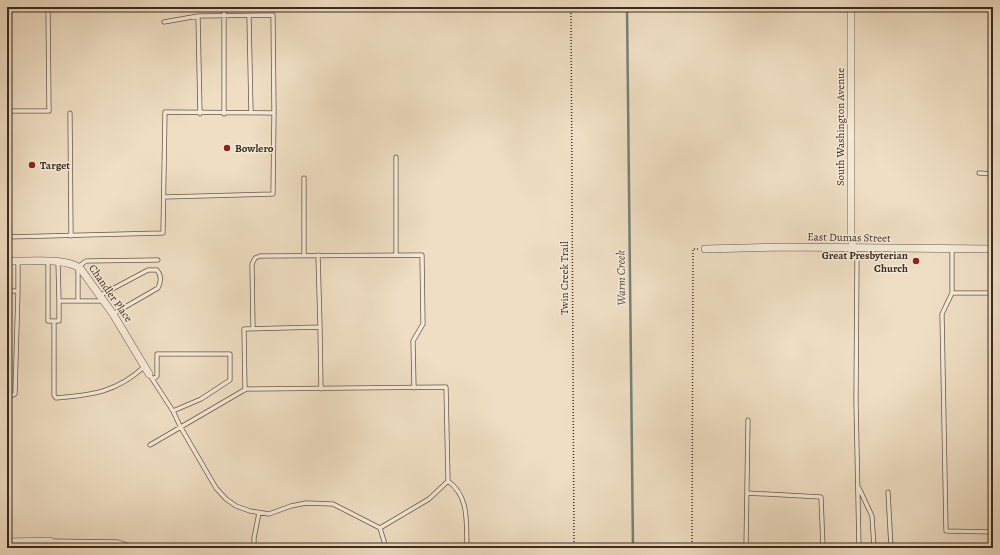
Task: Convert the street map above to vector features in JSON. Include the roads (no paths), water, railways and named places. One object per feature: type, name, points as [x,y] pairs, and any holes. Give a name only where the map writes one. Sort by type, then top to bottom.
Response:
[{"type":"street","name":"South Washington Avenue","points":[[851,7],[850,238],[853,248]]},
{"type":"street","name":"East Dumas Street","points":[[705,249],[784,247],[993,249]]},
{"type":"street","name":"Chandler Place","points":[[7,261],[72,263],[78,267],[103,298],[151,377]]},
{"type":"street","points":[[7,542],[50,541]]},
{"type":"lane","points":[[7,111],[49,111],[48,7]]},
{"type":"lane","points":[[224,7],[224,114]]},
{"type":"lane","points":[[164,22],[198,16],[273,15],[274,113],[273,194],[164,197]]},
{"type":"lane","points":[[198,16],[200,114]]},
{"type":"lane","points":[[249,16],[251,113]]},
{"type":"lane","points":[[7,237],[163,233],[165,112],[200,114],[274,113]]},
{"type":"lane","points":[[70,113],[71,236]]},
{"type":"lane","points":[[396,158],[396,255]]},
{"type":"lane","points":[[979,174],[993,174]]},
{"type":"lane","points":[[304,178],[304,255]]},
{"type":"lane","points":[[853,248],[857,256],[856,401],[859,548]]},
{"type":"lane","points":[[952,249],[952,293],[942,314],[946,531],[993,532]]},
{"type":"lane","points":[[253,328],[252,264],[255,258],[260,256],[304,255],[422,255],[423,324],[413,341],[414,388]]},
{"type":"lane","points":[[318,255],[321,388]]},
{"type":"lane","points":[[78,301],[78,267],[86,261],[158,260]]},
{"type":"lane","points":[[7,398],[15,394],[18,262]]},
{"type":"lane","points":[[48,262],[48,321],[59,321],[58,262]]},
{"type":"lane","points":[[59,301],[78,301],[103,298],[148,270],[157,270],[161,277],[158,288],[113,314]]},
{"type":"lane","points":[[7,291],[18,291]]},
{"type":"lane","points":[[952,293],[993,293]]},
{"type":"lane","points":[[54,321],[54,395],[56,398],[107,391],[128,381],[145,366]]},
{"type":"lane","points":[[245,390],[244,329],[320,327]]},
{"type":"lane","points":[[173,411],[201,399],[230,380],[230,354],[157,354],[157,376],[151,377],[173,411],[180,426],[216,488],[226,499],[250,511],[260,513],[269,514],[291,506],[306,503],[334,504],[380,528],[386,548]]},
{"type":"lane","points":[[150,445],[180,426],[245,390],[321,388],[446,388],[448,481],[461,493],[465,509],[467,548]]},
{"type":"lane","points":[[746,548],[748,420]]},
{"type":"lane","points":[[380,528],[429,499],[448,481]]},
{"type":"lane","points":[[858,487],[872,516],[874,548]]},
{"type":"lane","points":[[888,492],[891,548]]},
{"type":"lane","points":[[747,493],[821,497],[823,548]]},
{"type":"lane","points":[[254,548],[260,513]]},
{"type":"lane","points":[[50,541],[118,542],[136,548]]},
{"type":"waterway","name":"Warm Creek","points":[[627,7],[633,548]]},
{"type":"place","name":"Bowlero","points":[[227,148]]},
{"type":"place","name":"Target","points":[[32,165]]},
{"type":"place","name":"Great Presbyterian Church","points":[[916,261]]}]
